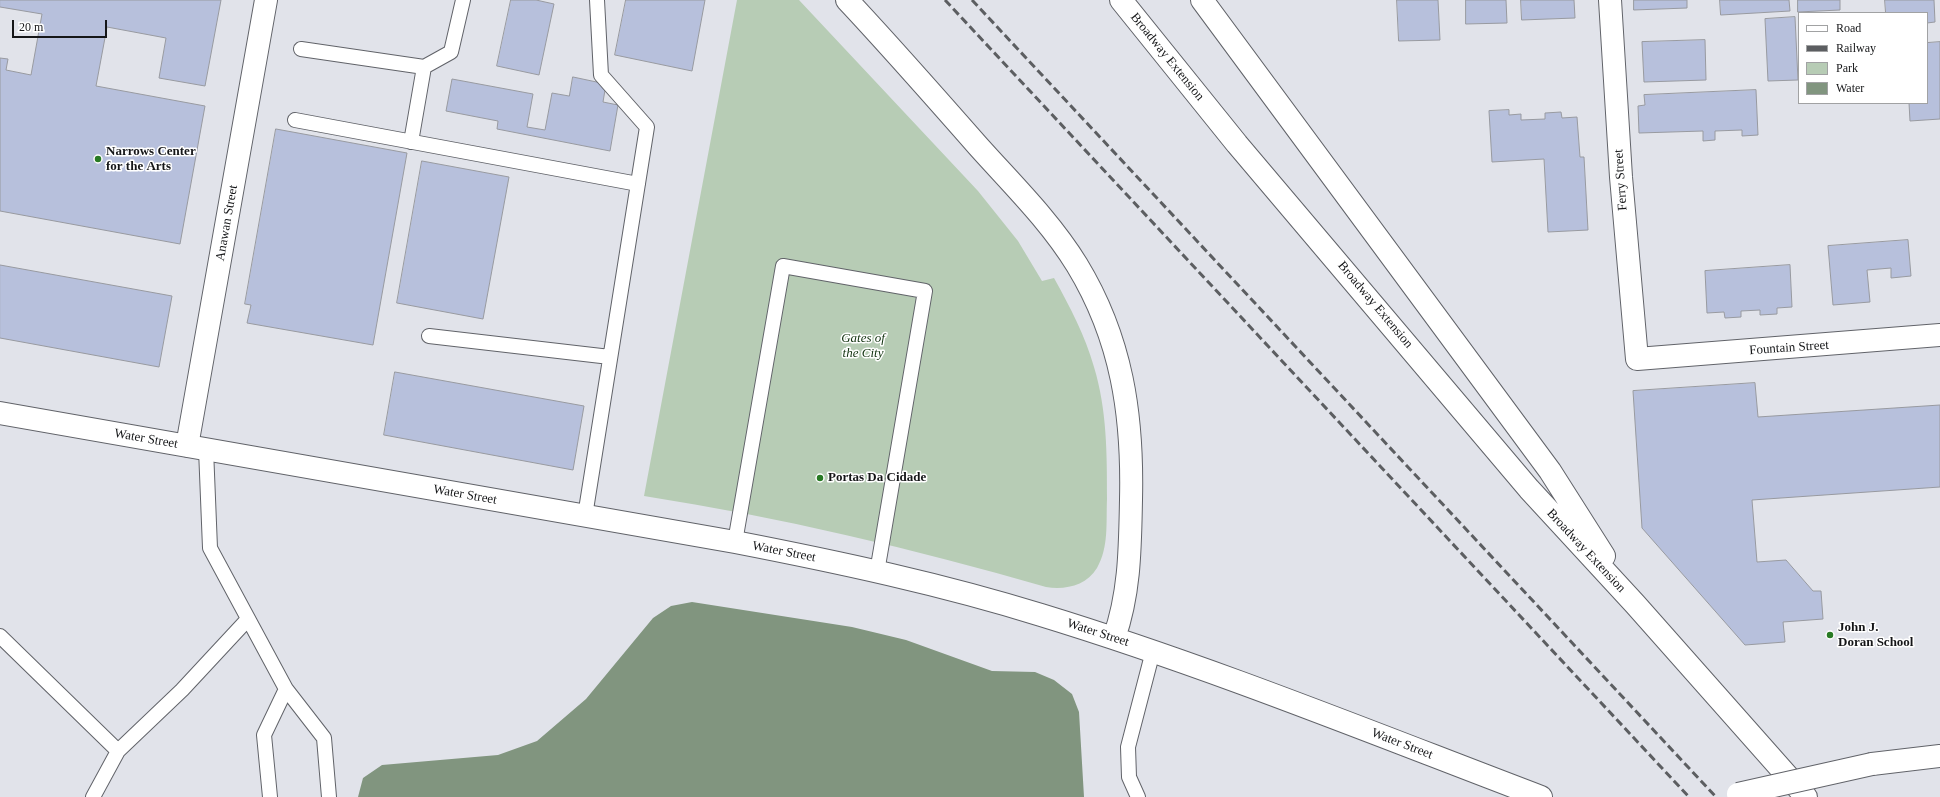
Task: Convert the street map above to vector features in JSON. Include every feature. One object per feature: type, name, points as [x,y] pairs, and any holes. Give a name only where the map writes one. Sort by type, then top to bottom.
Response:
[{"type":"street","name":"Anawan Street","points":[[196,447],[266,0]]},
{"type":"street","name":"Broadway Extension","points":[[1121,0],[1228,132],[1529,489],[1635,604],[1806,797]]},
{"type":"street","name":"Broadway Extension","points":[[1202,0],[1550,471],[1635,604]]},
{"type":"street","name":"Ferry Street","points":[[1610,0],[1621,178],[1637,359]]},
{"type":"street","points":[[850,3],[1043,219],[1077,265],[1092,291],[1104,319],[1122,377],[1128,405],[1132,463],[1128,580],[1121,618],[1114,638]]},
{"type":"street","name":"Fountain Street","points":[[1637,359],[1940,335]]},
{"type":"street","name":"Water Street","points":[[0,413],[735,542],[877,572],[1000,603],[1153,651],[1541,797]]},
{"type":"street","points":[[1729,797],[1872,764],[1940,756]]},
{"type":"lane","points":[[301,49],[424,67],[451,52],[463,0]]},
{"type":"lane","points":[[585,516],[646,127],[601,75],[597,0]]},
{"type":"lane","points":[[410,142],[424,67]]},
{"type":"lane","points":[[295,120],[638,184]]},
{"type":"lane","points":[[735,542],[783,266],[925,291],[877,572]]},
{"type":"lane","points":[[429,336],[610,356]]},
{"type":"lane","points":[[196,447],[210,548],[286,689],[324,738],[329,797]]},
{"type":"lane","points":[[92,797],[118,751],[182,690],[248,619]]},
{"type":"lane","points":[[0,636],[118,751]]},
{"type":"lane","points":[[1138,797],[1129,778],[1128,747],[1153,651]]},
{"type":"lane","points":[[270,797],[264,735],[286,689]]},
{"type":"green space","name":"Gates of the City","points":[[737,0],[799,0],[978,191],[1018,241],[1042,281],[1054,278],[1077,321],[1090,355],[1102,399],[1104,416],[1107,465],[1107,526],[1105,543],[1101,560],[1097,568],[1081,583],[1060,588],[1046,587],[897,547],[846,535],[695,504],[644,496]]},
{"type":"water","points":[[692,602],[852,627],[906,640],[992,671],[1035,672],[1054,680],[1072,694],[1079,712],[1084,797],[358,797],[363,778],[382,765],[498,755],[537,741],[586,699],[653,618],[671,606]]},
{"type":"building","name":"Narrows Center for the Arts","points":[[0,0],[221,0],[205,86],[159,78],[166,38],[107,27],[96,86],[205,106],[180,244],[0,211],[0,58],[8,59],[6,70],[31,75],[42,14],[0,7]]},
{"type":"building","points":[[511,0],[536,0],[554,4],[539,75],[497,66]]},
{"type":"building","points":[[626,0],[705,0],[692,71],[615,55]]},
{"type":"building","points":[[1397,0],[1438,0],[1440,40],[1399,41]]},
{"type":"building","points":[[1466,0],[1506,0],[1507,23],[1466,24]]},
{"type":"building","points":[[1521,0],[1574,0],[1575,18],[1522,20]]},
{"type":"building","points":[[1634,0],[1687,0],[1687,8],[1634,10]]},
{"type":"building","points":[[1720,0],[1789,0],[1790,11],[1721,15]]},
{"type":"building","points":[[1798,0],[1840,0],[1840,10],[1798,12]]},
{"type":"building","points":[[1885,0],[1934,0],[1935,22],[1928,23],[1928,12],[1886,12]]},
{"type":"building","points":[[1795,17],[1798,80],[1768,81],[1765,19]]},
{"type":"building","points":[[1705,40],[1706,80],[1644,82],[1642,42]]},
{"type":"building","points":[[1940,42],[1940,119],[1910,121],[1909,104],[1928,104],[1928,43]]},
{"type":"building","points":[[573,77],[606,84],[603,102],[618,105],[610,151],[497,129],[498,121],[446,111],[452,79],[533,94],[527,127],[545,130],[552,93],[569,96]]},
{"type":"building","points":[[1756,90],[1758,135],[1742,136],[1742,130],[1715,131],[1715,140],[1703,141],[1703,131],[1639,133],[1638,106],[1645,105],[1644,95]]},
{"type":"building","points":[[1509,110],[1509,115],[1521,114],[1521,120],[1545,119],[1545,113],[1561,112],[1562,118],[1577,117],[1580,157],[1584,157],[1588,230],[1548,232],[1544,159],[1492,162],[1489,111]]},
{"type":"building","points":[[276,129],[407,153],[373,345],[247,323],[251,305],[245,304]]},
{"type":"building","points":[[422,161],[509,177],[483,319],[397,303]]},
{"type":"building","points":[[1908,240],[1911,276],[1891,278],[1891,268],[1867,270],[1870,302],[1833,305],[1828,246]]},
{"type":"building","points":[[0,265],[172,296],[159,367],[0,338]]},
{"type":"building","points":[[1790,265],[1792,307],[1777,308],[1777,314],[1760,315],[1760,310],[1741,311],[1741,317],[1725,318],[1724,312],[1707,313],[1705,271]]},
{"type":"building","points":[[395,372],[584,406],[573,470],[384,435]]},
{"type":"building","points":[[1755,383],[1758,417],[1940,405],[1940,487],[1752,500],[1757,562],[1786,560],[1813,591],[1821,591],[1823,619],[1783,622],[1785,642],[1745,645],[1642,528],[1633,391]]},
{"type":"railway","points":[[945,0],[1689,797]]},
{"type":"railway","points":[[972,0],[1716,797]]},
{"type":"place","name":"Narrows Center for the Arts","points":[[98,159]]},
{"type":"place","name":"Portas Da Cidade","points":[[820,478]]},
{"type":"place","name":"John J. Doran School","points":[[1830,635]]}]
